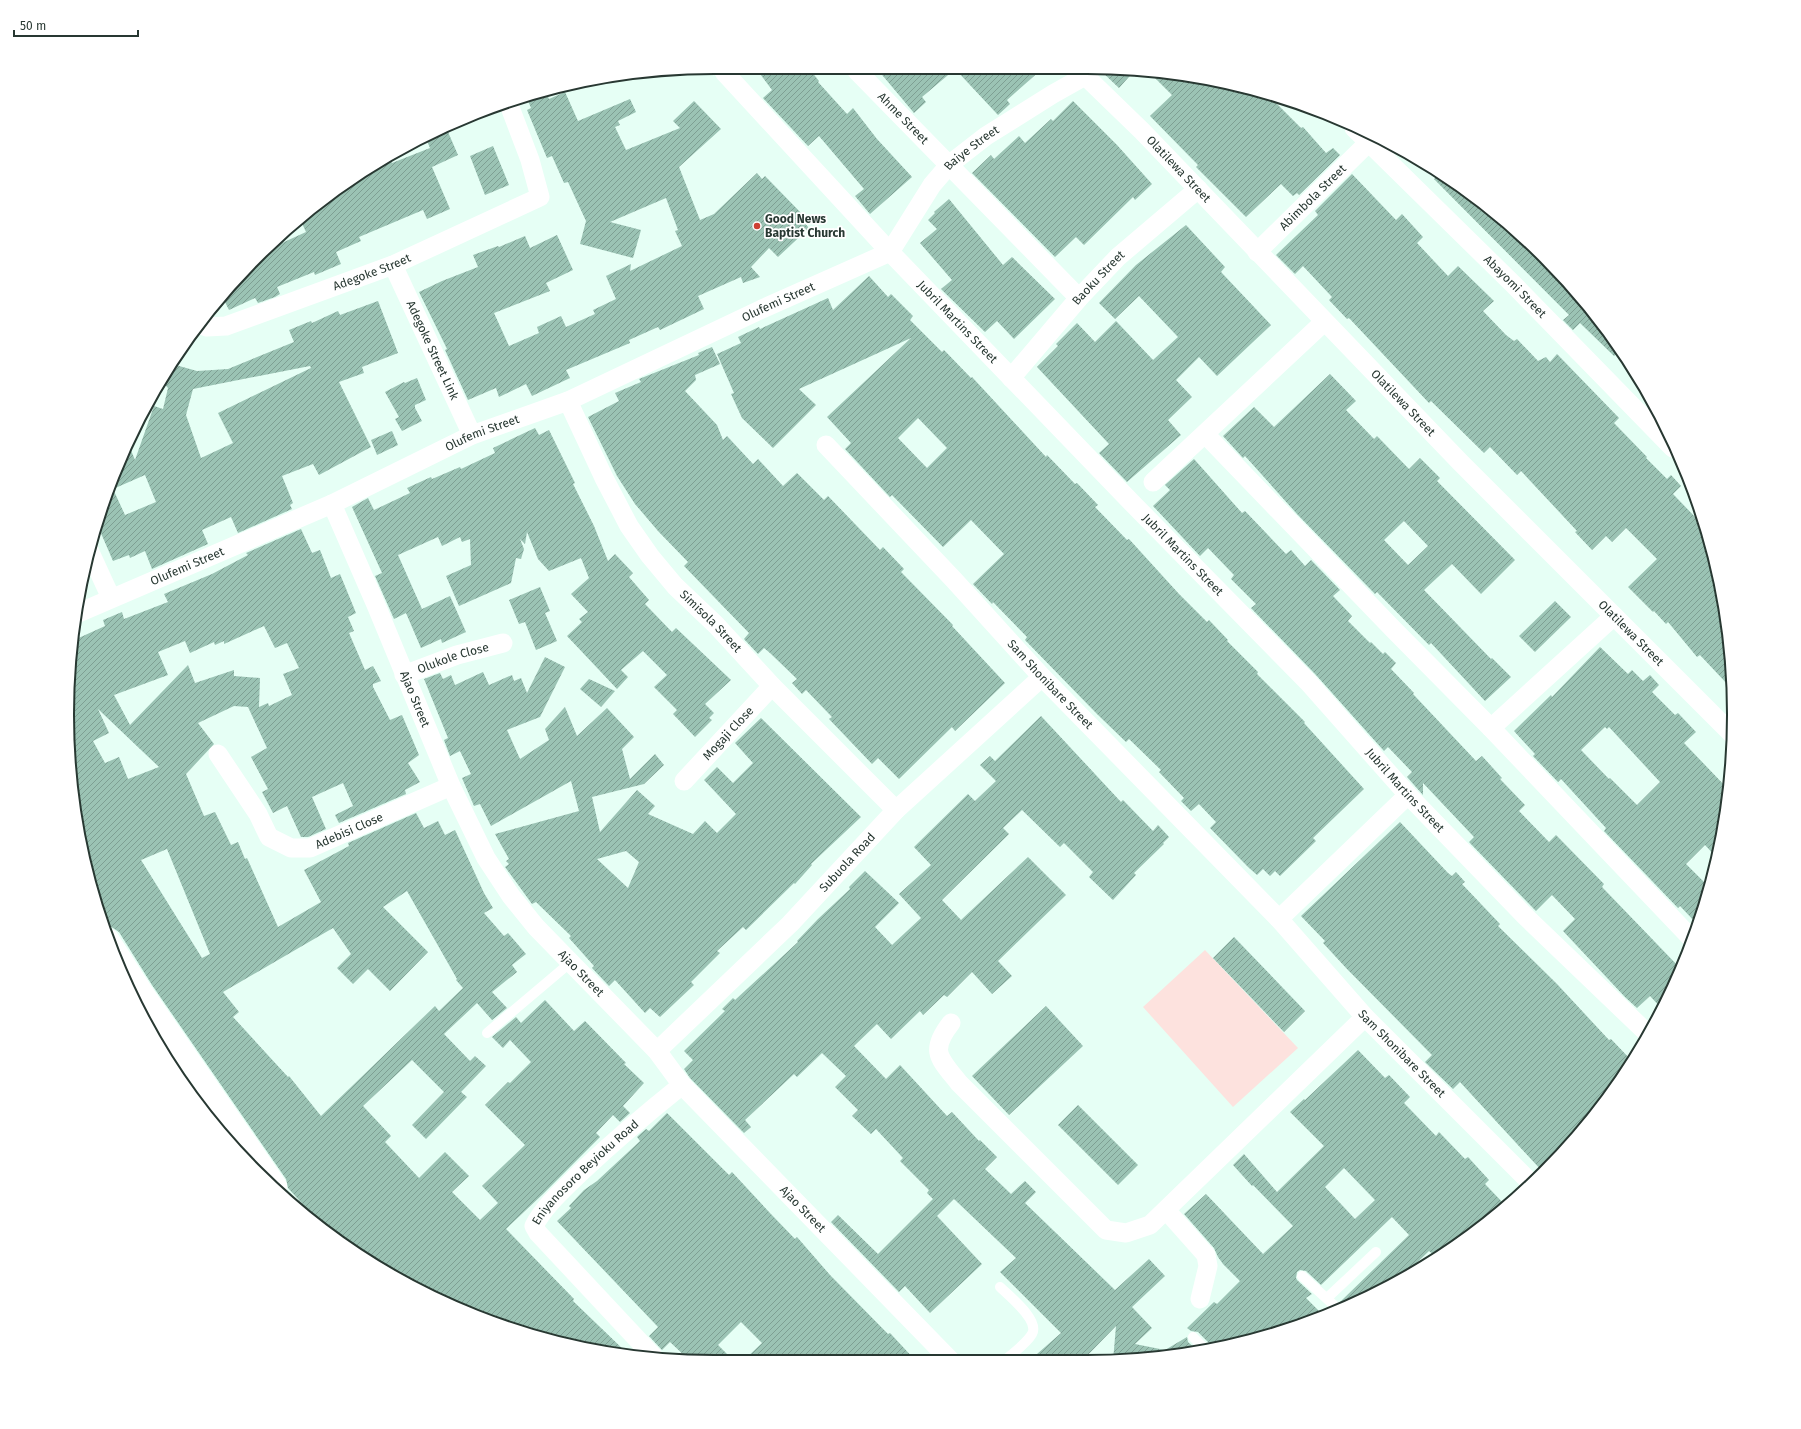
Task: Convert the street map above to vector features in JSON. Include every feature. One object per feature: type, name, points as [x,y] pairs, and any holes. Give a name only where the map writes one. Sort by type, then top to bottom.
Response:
[{"type":"main road","points":[[125,965],[198,1075],[264,1169]]},
{"type":"street","name":"Jubril Martins Street","points":[[726,74],[890,252],[1308,682],[1408,795],[1525,916],[1644,1030]]},
{"type":"street","name":"Ahme Street","points":[[860,74],[950,164],[1079,298]]},
{"type":"street","name":"Baiye Street","points":[[890,252],[928,191],[950,164],[986,136],[1053,94],[1081,74]]},
{"type":"street","name":"Olatilewa Street","points":[[1083,74],[1142,131],[1461,463],[1727,729]]},
{"type":"street","name":"Adegoke Street","points":[[205,326],[226,326],[393,265],[540,197],[530,160],[510,108]]},
{"type":"street","name":"Abayomi Street","points":[[1362,136],[1514,285],[1665,440]]},
{"type":"street","name":"Abimbola Street","points":[[1257,252],[1368,143]]},
{"type":"street","name":"Baoku Street","points":[[1011,378],[1079,298],[1118,257],[1198,189]]},
{"type":"street","name":"Olufemi Street","points":[[82,611],[332,504],[472,436],[568,401],[762,309],[890,252]]},
{"type":"street","name":"Adegoke Street Link","points":[[393,265],[472,436]]},
{"type":"street","points":[[1153,482],[1324,322]]},
{"type":"street","name":"Simisola Street","points":[[568,401],[604,478],[629,526],[650,556],[675,586],[896,810]]},
{"type":"street","points":[[1206,434],[1394,630],[1491,728],[1688,934]]},
{"type":"street","name":"Sam Shonibare Street","points":[[826,445],[954,580],[1042,677],[1279,919],[1365,1017],[1527,1179]]},
{"type":"street","name":"Ajao Street","points":[[332,504],[376,605],[451,786],[486,858],[511,896],[536,927],[657,1051],[682,1085],[945,1355]]},
{"type":"street","points":[[93,561],[111,598]]},
{"type":"street","points":[[1491,728],[1614,616]]},
{"type":"street","name":"Olukole Close","points":[[404,675],[458,655],[503,643]]},
{"type":"street","name":"Subuola Road","points":[[657,1051],[790,924],[896,810],[1042,677]]},
{"type":"street","name":"Mogaji Close","points":[[684,781],[772,686]]},
{"type":"street","name":"Adebisi Close","points":[[218,754],[258,814],[270,837],[291,848],[310,848],[451,786]]},
{"type":"street","points":[[1279,919],[1408,795]]},
{"type":"street","points":[[951,1023],[940,1036],[938,1049],[943,1063],[976,1100],[1106,1230],[1126,1233],[1150,1225],[1365,1017]]},
{"type":"street","name":"Eniyanosoro Beyioku Road","points":[[649,1352],[554,1250],[534,1226],[539,1216],[622,1134],[682,1085]]},
{"type":"street","points":[[1166,1210],[1206,1255],[1208,1266],[1200,1299]]},
{"type":"lane","points":[[487,1033],[571,962]]},
{"type":"lane","points":[[1327,1298],[1376,1252]]},
{"type":"lane","points":[[1302,1276],[1334,1305]]},
{"type":"lane","points":[[1000,1287],[1030,1318],[1033,1325],[1032,1334],[1010,1355]]},
{"type":"lane","points":[[1193,1337],[1201,1345]]},
{"type":"shaded area","points":[[1205,950],[1298,1048],[1233,1107],[1143,1007]]},
{"type":"building","points":[[760,74],[813,74],[819,81],[818,82],[847,114],[853,108],[877,139],[912,177],[870,214],[855,196],[864,189],[819,136],[808,146],[763,98],[772,90]]},
{"type":"building","points":[[881,74],[949,74],[922,97],[926,102],[914,113]]},
{"type":"building","points":[[960,74],[1036,74],[1007,100],[1010,104],[998,115]]},
{"type":"building","points":[[1105,74],[1130,75],[1119,88]]},
{"type":"building","points":[[1155,78],[1211,86],[1276,103],[1301,128],[1303,127],[1326,153],[1333,148],[1340,155],[1299,195],[1297,193],[1293,196],[1281,184],[1246,217],[1196,167],[1198,165],[1150,116],[1172,95]]},
{"type":"building","points":[[565,92],[578,121],[630,99],[636,112],[618,121],[620,125],[615,127],[626,150],[680,128],[673,121],[694,101],[721,129],[679,167],[700,220],[714,214],[757,173],[762,179],[765,176],[804,216],[801,219],[809,228],[778,257],[769,248],[751,267],[760,277],[743,283],[741,277],[698,296],[704,309],[660,330],[658,327],[629,340],[630,343],[566,370],[570,378],[532,396],[526,384],[499,397],[496,388],[468,400],[445,350],[447,349],[419,292],[478,267],[473,255],[498,246],[499,247],[525,236],[530,248],[557,235],[573,270],[546,283],[550,291],[494,313],[509,346],[539,333],[537,327],[561,316],[566,327],[595,314],[593,310],[616,299],[606,276],[631,264],[630,271],[682,246],[675,231],[678,230],[666,198],[610,222],[641,230],[633,258],[580,244],[586,221],[568,182],[564,183],[552,156],[547,158],[527,110],[531,108],[529,102],[548,96],[549,99]]},
{"type":"building","points":[[1073,101],[1117,145],[1152,184],[1135,200],[1133,197],[1084,245],[1076,237],[1055,257],[972,173],[991,155],[994,159],[1019,136],[1025,143],[1051,119],[1053,121]]},
{"type":"building","points":[[448,132],[458,155],[432,167],[450,209],[427,219],[423,210],[359,237],[361,241],[336,252],[341,264],[315,275],[314,272],[277,287],[280,294],[275,297],[258,303],[255,298],[229,310],[225,302],[233,292],[281,243],[306,232],[302,224],[325,206],[391,162],[392,163],[430,148],[427,142]]},
{"type":"building","points":[[493,146],[509,185],[485,195],[470,156]]},
{"type":"building","points":[[1352,174],[1396,220],[1402,214],[1423,237],[1417,243],[1448,276],[1458,266],[1494,301],[1483,311],[1506,335],[1514,341],[1517,339],[1538,361],[1546,357],[1550,362],[1557,354],[1619,418],[1614,423],[1647,457],[1646,458],[1667,479],[1671,475],[1681,486],[1673,494],[1696,517],[1715,590],[1722,631],[1726,683],[1700,655],[1697,657],[1668,622],[1666,624],[1628,587],[1657,559],[1626,528],[1612,542],[1606,536],[1592,550],[1575,532],[1577,531],[1521,471],[1517,475],[1490,447],[1484,453],[1431,401],[1429,403],[1349,318],[1347,319],[1329,300],[1332,297],[1303,266],[1295,274],[1276,255],[1318,215],[1315,211]]},
{"type":"building","points":[[1435,178],[1442,182],[1476,206],[1509,233],[1568,292],[1595,325],[1616,355],[1614,356],[1580,323],[1573,330],[1563,320],[1569,315],[1434,179]]},
{"type":"building","points":[[949,199],[1003,265],[1012,257],[1055,299],[1014,339],[997,321],[985,332],[941,289],[952,280],[920,243],[937,229],[928,220],[935,213],[934,212]]},
{"type":"building","points":[[1186,225],[1225,267],[1221,272],[1271,325],[1217,376],[1199,357],[1176,380],[1192,397],[1168,420],[1181,435],[1127,482],[1099,453],[1109,444],[1037,367],[1058,346],[1056,344],[1077,323],[1095,342],[1116,321],[1153,360],[1178,337],[1139,296],[1115,319],[1099,303],[1136,265]]},
{"type":"building","points":[[869,276],[888,297],[891,294],[913,316],[910,320],[942,352],[944,350],[971,378],[972,377],[1046,457],[1047,455],[1098,505],[1095,507],[1127,540],[1129,539],[1179,594],[1207,622],[1209,620],[1228,640],[1227,641],[1258,672],[1257,674],[1305,722],[1304,723],[1364,789],[1313,838],[1316,841],[1280,876],[1275,871],[1270,876],[1263,869],[1257,875],[1248,867],[1210,828],[1216,822],[1199,804],[1191,811],[1181,801],[1184,798],[1159,772],[1161,770],[1129,739],[1126,742],[1097,714],[1025,640],[1027,637],[973,584],[1004,554],[971,520],[943,547],[892,495],[890,497],[845,449],[851,443],[827,417],[911,338],[799,389],[816,405],[773,448],[742,418],[731,394],[734,393],[717,354],[741,343],[738,337],[759,327],[760,329],[828,298],[833,310]],"holes":[[[918,418],[947,448],[927,468],[898,438]]]},
{"type":"building","points":[[378,301],[398,353],[362,367],[364,373],[339,382],[371,447],[319,475],[313,464],[282,476],[293,503],[290,505],[292,509],[238,533],[231,517],[202,530],[208,544],[152,569],[145,551],[130,558],[129,555],[113,561],[101,533],[114,492],[125,515],[156,502],[145,475],[116,488],[131,451],[135,460],[154,406],[163,409],[168,388],[166,385],[178,366],[197,371],[228,369],[294,342],[289,330],[311,321],[312,323],[338,311],[340,315]],"holes":[[[310,366],[311,368],[218,413],[233,443],[201,458],[186,415],[193,389]]]},
{"type":"building","points":[[712,347],[720,364],[695,375],[696,380],[685,391],[717,425],[723,440],[727,436],[753,464],[758,459],[783,486],[797,473],[824,500],[828,496],[880,550],[883,547],[904,569],[901,572],[953,625],[952,626],[1005,683],[955,731],[952,727],[899,779],[878,758],[872,764],[829,719],[832,717],[806,690],[802,694],[792,683],[797,679],[770,653],[764,648],[758,654],[744,639],[749,633],[684,566],[688,562],[658,531],[635,504],[617,476],[588,417],[619,401],[615,393],[641,382],[639,379],[699,355],[698,353]]},
{"type":"building","points":[[1330,374],[1356,401],[1346,410],[1374,439],[1377,436],[1409,469],[1420,458],[1440,478],[1437,481],[1515,560],[1481,594],[1452,564],[1424,590],[1491,659],[1492,658],[1511,677],[1485,701],[1431,643],[1429,645],[1377,592],[1375,594],[1297,514],[1245,456],[1243,458],[1223,436],[1254,407],[1274,427]],"holes":[[[1404,521],[1428,546],[1408,565],[1384,540]]]},
{"type":"building","points":[[417,378],[426,400],[415,405],[415,408],[422,421],[402,431],[395,419],[399,417],[385,392],[404,382],[405,383]]},
{"type":"building","points":[[535,428],[539,435],[549,430],[575,483],[573,484],[594,526],[608,561],[615,554],[633,573],[629,577],[649,600],[645,604],[672,632],[676,628],[731,680],[705,704],[714,713],[709,718],[712,720],[695,737],[673,714],[677,710],[654,687],[667,675],[643,651],[621,670],[628,677],[617,689],[567,636],[582,622],[579,619],[588,612],[571,594],[589,578],[581,558],[549,571],[538,559],[527,532],[525,544],[520,539],[524,549],[521,559],[516,558],[511,583],[459,606],[446,576],[471,565],[470,539],[462,542],[460,537],[442,546],[438,537],[398,555],[422,609],[450,596],[466,632],[442,643],[441,639],[421,648],[406,613],[394,619],[375,576],[382,573],[352,507],[368,498],[374,510],[410,493],[407,488],[431,477],[432,479],[460,467],[461,469],[495,453],[493,448]]},
{"type":"building","points":[[392,431],[398,445],[377,455],[371,440]]},
{"type":"building","points":[[1194,459],[1242,513],[1245,511],[1286,554],[1291,550],[1305,566],[1311,560],[1340,590],[1333,596],[1352,616],[1348,621],[1370,643],[1371,642],[1383,654],[1385,652],[1396,663],[1391,669],[1414,693],[1413,694],[1476,761],[1482,756],[1502,778],[1500,779],[1525,805],[1519,811],[1549,842],[1556,835],[1604,884],[1602,887],[1676,964],[1658,1004],[1650,996],[1637,1008],[1563,931],[1575,919],[1552,895],[1536,911],[1469,842],[1474,837],[1423,783],[1423,795],[1407,777],[1412,772],[1388,747],[1384,751],[1316,675],[1251,608],[1256,604],[1231,579],[1234,575],[1208,548],[1200,556],[1153,506],[1170,490],[1165,485]]},
{"type":"building","points":[[301,529],[312,553],[320,550],[331,578],[340,574],[356,613],[348,617],[354,631],[349,633],[365,670],[373,666],[381,681],[373,684],[373,687],[390,720],[402,715],[419,755],[408,763],[420,782],[405,790],[406,794],[339,823],[335,815],[353,806],[343,783],[312,797],[326,829],[308,837],[301,837],[287,806],[273,813],[262,792],[268,789],[251,757],[267,748],[248,707],[234,706],[198,723],[214,744],[186,774],[204,816],[215,812],[231,845],[238,842],[245,859],[247,858],[278,927],[321,902],[304,870],[349,846],[348,843],[416,813],[424,828],[438,821],[445,835],[455,830],[484,893],[493,908],[484,913],[504,936],[508,933],[526,954],[512,965],[517,972],[492,992],[507,1008],[492,1020],[477,1003],[444,1034],[470,1061],[475,1056],[486,1066],[461,1092],[467,1097],[426,1139],[412,1125],[444,1092],[412,1060],[363,1106],[391,1136],[385,1142],[419,1178],[445,1152],[469,1176],[452,1192],[480,1220],[498,1203],[482,1186],[525,1145],[485,1105],[531,1062],[510,1040],[503,1048],[492,1037],[516,1017],[521,1023],[545,1000],[574,1031],[585,1021],[626,1063],[624,1064],[644,1083],[623,1106],[630,1113],[620,1122],[613,1115],[596,1133],[600,1137],[506,1229],[574,1299],[573,1301],[622,1349],[590,1343],[549,1333],[509,1321],[469,1306],[431,1289],[394,1269],[359,1247],[305,1207],[288,1188],[286,1179],[152,985],[119,932],[110,926],[96,880],[86,839],[79,798],[75,756],[74,714],[75,673],[78,638],[105,626],[103,620],[122,612],[124,619],[168,602],[164,594],[212,574],[248,555],[246,553]],"holes":[[[264,626],[275,648],[287,643],[299,668],[283,674],[292,695],[269,706],[268,703],[259,707],[260,678],[234,676],[234,670],[195,683],[188,665],[130,725],[114,695],[168,675],[158,652],[185,641],[190,653],[214,642],[215,645],[224,641],[224,644]],[[98,709],[159,767],[128,779],[119,757],[105,763],[93,741],[109,733]],[[167,849],[210,954],[202,958],[141,860]],[[407,891],[457,979],[456,980],[463,988],[439,1011],[435,1006],[321,1116],[289,1076],[288,1077],[233,1017],[239,1012],[223,992],[333,928],[351,954],[337,968],[353,984],[368,969],[390,991],[428,952],[383,907]]]},
{"type":"building","points":[[540,587],[550,611],[545,613],[557,641],[536,650],[525,622],[519,624],[509,600]]},
{"type":"building","points":[[1555,601],[1571,617],[1535,652],[1519,636]]},
{"type":"building","points":[[1600,647],[1628,674],[1632,670],[1643,681],[1650,675],[1659,685],[1652,692],[1675,715],[1678,713],[1696,732],[1684,743],[1723,784],[1712,852],[1705,845],[1686,864],[1704,882],[1693,920],[1680,906],[1678,908],[1604,831],[1606,828],[1561,779],[1558,782],[1533,756],[1535,754],[1514,731],[1551,695],[1552,697]],"holes":[[[1605,727],[1607,729],[1609,727],[1660,782],[1637,805],[1581,750]]]},
{"type":"building","points":[[545,657],[565,667],[540,717],[507,730],[520,759],[549,740],[545,729],[565,707],[577,736],[607,708],[634,737],[622,749],[630,779],[655,754],[664,765],[644,784],[592,797],[600,832],[637,790],[655,806],[648,814],[693,834],[705,821],[717,833],[736,814],[704,780],[717,767],[733,783],[753,763],[735,743],[761,718],[861,817],[811,864],[812,865],[795,884],[794,883],[746,930],[743,927],[717,951],[720,953],[691,982],[694,985],[660,1017],[650,1008],[645,1013],[615,980],[609,986],[592,968],[594,966],[569,938],[571,936],[536,902],[532,904],[505,867],[509,864],[506,861],[509,859],[495,834],[579,811],[571,781],[491,826],[480,804],[474,806],[462,778],[471,774],[460,751],[450,756],[444,740],[448,738],[424,679],[440,673],[443,679],[451,675],[455,685],[483,672],[489,685],[512,675],[514,681],[521,678],[527,693]],"holes":[[[626,851],[639,862],[628,888],[597,859]]]},
{"type":"building","points":[[589,679],[615,691],[601,707],[580,689]]},
{"type":"building","points":[[1041,716],[1121,802],[1123,800],[1153,831],[1158,825],[1169,837],[1163,843],[1164,844],[1134,873],[1136,875],[1113,900],[1089,877],[1093,872],[1064,843],[1060,847],[1022,810],[1003,828],[1009,834],[942,900],[961,920],[1028,857],[1066,895],[998,961],[1012,976],[992,994],[972,972],[947,997],[944,995],[923,1015],[920,1011],[891,1039],[877,1024],[854,1046],[886,1079],[900,1065],[947,1116],[952,1112],[979,1141],[980,1140],[997,1157],[985,1169],[1011,1194],[1025,1181],[1036,1192],[1025,1203],[1115,1290],[1149,1259],[1165,1276],[1132,1307],[1152,1328],[1135,1344],[1165,1350],[1187,1337],[1188,1342],[1193,1346],[1170,1350],[1114,1354],[1116,1326],[1088,1355],[1036,1355],[1061,1333],[1000,1272],[1016,1258],[954,1199],[937,1216],[982,1264],[930,1313],[905,1286],[899,1292],[831,1222],[838,1215],[878,1254],[933,1199],[927,1193],[929,1190],[900,1161],[903,1158],[876,1129],[871,1134],[852,1116],[858,1110],[835,1087],[846,1076],[822,1053],[797,1077],[794,1074],[745,1120],[751,1127],[744,1133],[690,1078],[684,1069],[693,1060],[684,1051],[725,1011],[722,1009],[733,998],[735,1000],[798,942],[797,941],[818,919],[850,889],[849,887],[865,871],[899,903],[875,927],[892,945],[921,918],[899,894],[931,865],[914,847],[968,794],[975,801],[996,781],[980,765],[990,756],[995,761]]},
{"type":"building","points":[[1400,822],[1448,873],[1452,876],[1456,872],[1465,882],[1462,884],[1500,924],[1498,926],[1557,984],[1609,1040],[1611,1039],[1628,1056],[1595,1104],[1568,1137],[1539,1167],[1460,1082],[1453,1089],[1425,1062],[1432,1055],[1347,969],[1323,943],[1325,941],[1301,916]]},
{"type":"building","points":[[1234,937],[1305,1011],[1284,1032],[1213,958]]},
{"type":"building","points":[[1046,1006],[1083,1046],[1009,1115],[972,1076]]},
{"type":"building","points":[[1358,1050],[1385,1078],[1389,1075],[1410,1097],[1404,1103],[1436,1136],[1439,1132],[1465,1159],[1468,1157],[1489,1180],[1485,1184],[1502,1202],[1476,1223],[1432,1253],[1429,1251],[1417,1263],[1407,1269],[1370,1289],[1340,1302],[1409,1235],[1392,1217],[1321,1285],[1306,1271],[1300,1270],[1297,1272],[1297,1280],[1312,1294],[1306,1298],[1319,1311],[1252,1333],[1209,1343],[1198,1332],[1191,1331],[1187,1328],[1214,1302],[1217,1304],[1240,1281],[1223,1264],[1214,1248],[1184,1214],[1206,1194],[1263,1254],[1293,1226],[1233,1165],[1244,1154],[1277,1192],[1324,1146],[1290,1112],[1304,1099],[1305,1100]],"holes":[[[1344,1168],[1375,1200],[1355,1219],[1325,1187]]]},
{"type":"building","points":[[1078,1105],[1138,1165],[1118,1185],[1058,1125]]},
{"type":"building","points":[[667,1113],[729,1175],[732,1172],[795,1239],[797,1237],[830,1275],[910,1355],[749,1355],[762,1343],[741,1322],[718,1345],[728,1355],[683,1354],[670,1342],[662,1350],[649,1336],[658,1327],[557,1221],[571,1208],[569,1206],[584,1190],[597,1181],[640,1141],[637,1137],[639,1135],[646,1129],[649,1131]]},
{"type":"place","name":"Good News Baptist Church","points":[[757,226]]}]
